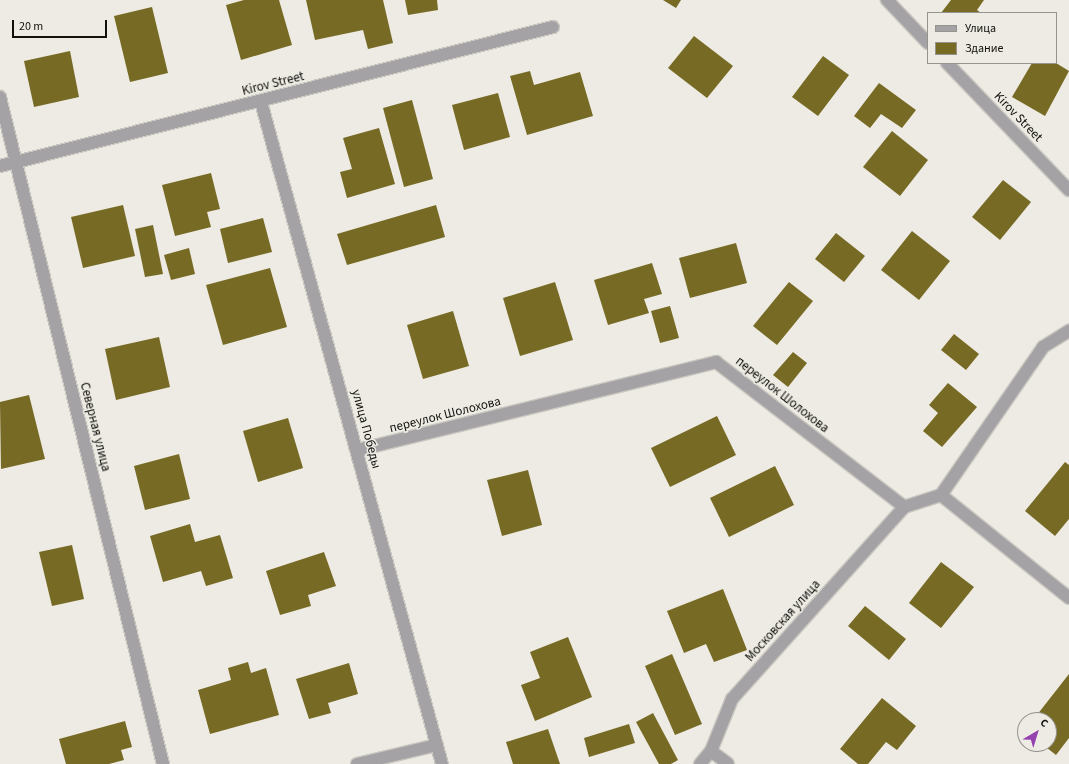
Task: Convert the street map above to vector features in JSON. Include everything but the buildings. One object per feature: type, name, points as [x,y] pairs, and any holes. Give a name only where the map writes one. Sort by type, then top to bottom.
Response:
[{"type":"street","points":[[887,0],[927,42]]},
{"type":"street","name":"Kirov Street","points":[[0,166],[261,102],[553,27]]},
{"type":"street","name":"Kirov Street","points":[[948,64],[1069,190]]},
{"type":"street","name":"Северная улица","points":[[0,97],[163,764]]},
{"type":"street","name":"улица Победы","points":[[261,102],[358,450],[442,764]]},
{"type":"street","points":[[904,507],[941,495],[1043,347],[1069,331]]},
{"type":"street","name":"переулок Шолохова","points":[[358,450],[716,362],[904,507]]},
{"type":"street","points":[[941,495],[1069,598]]},
{"type":"street","name":"Московская улица","points":[[700,764],[711,751],[732,698],[904,507]]},
{"type":"street","points":[[357,764],[437,745]]},
{"type":"street","points":[[711,751],[728,764]]}]
